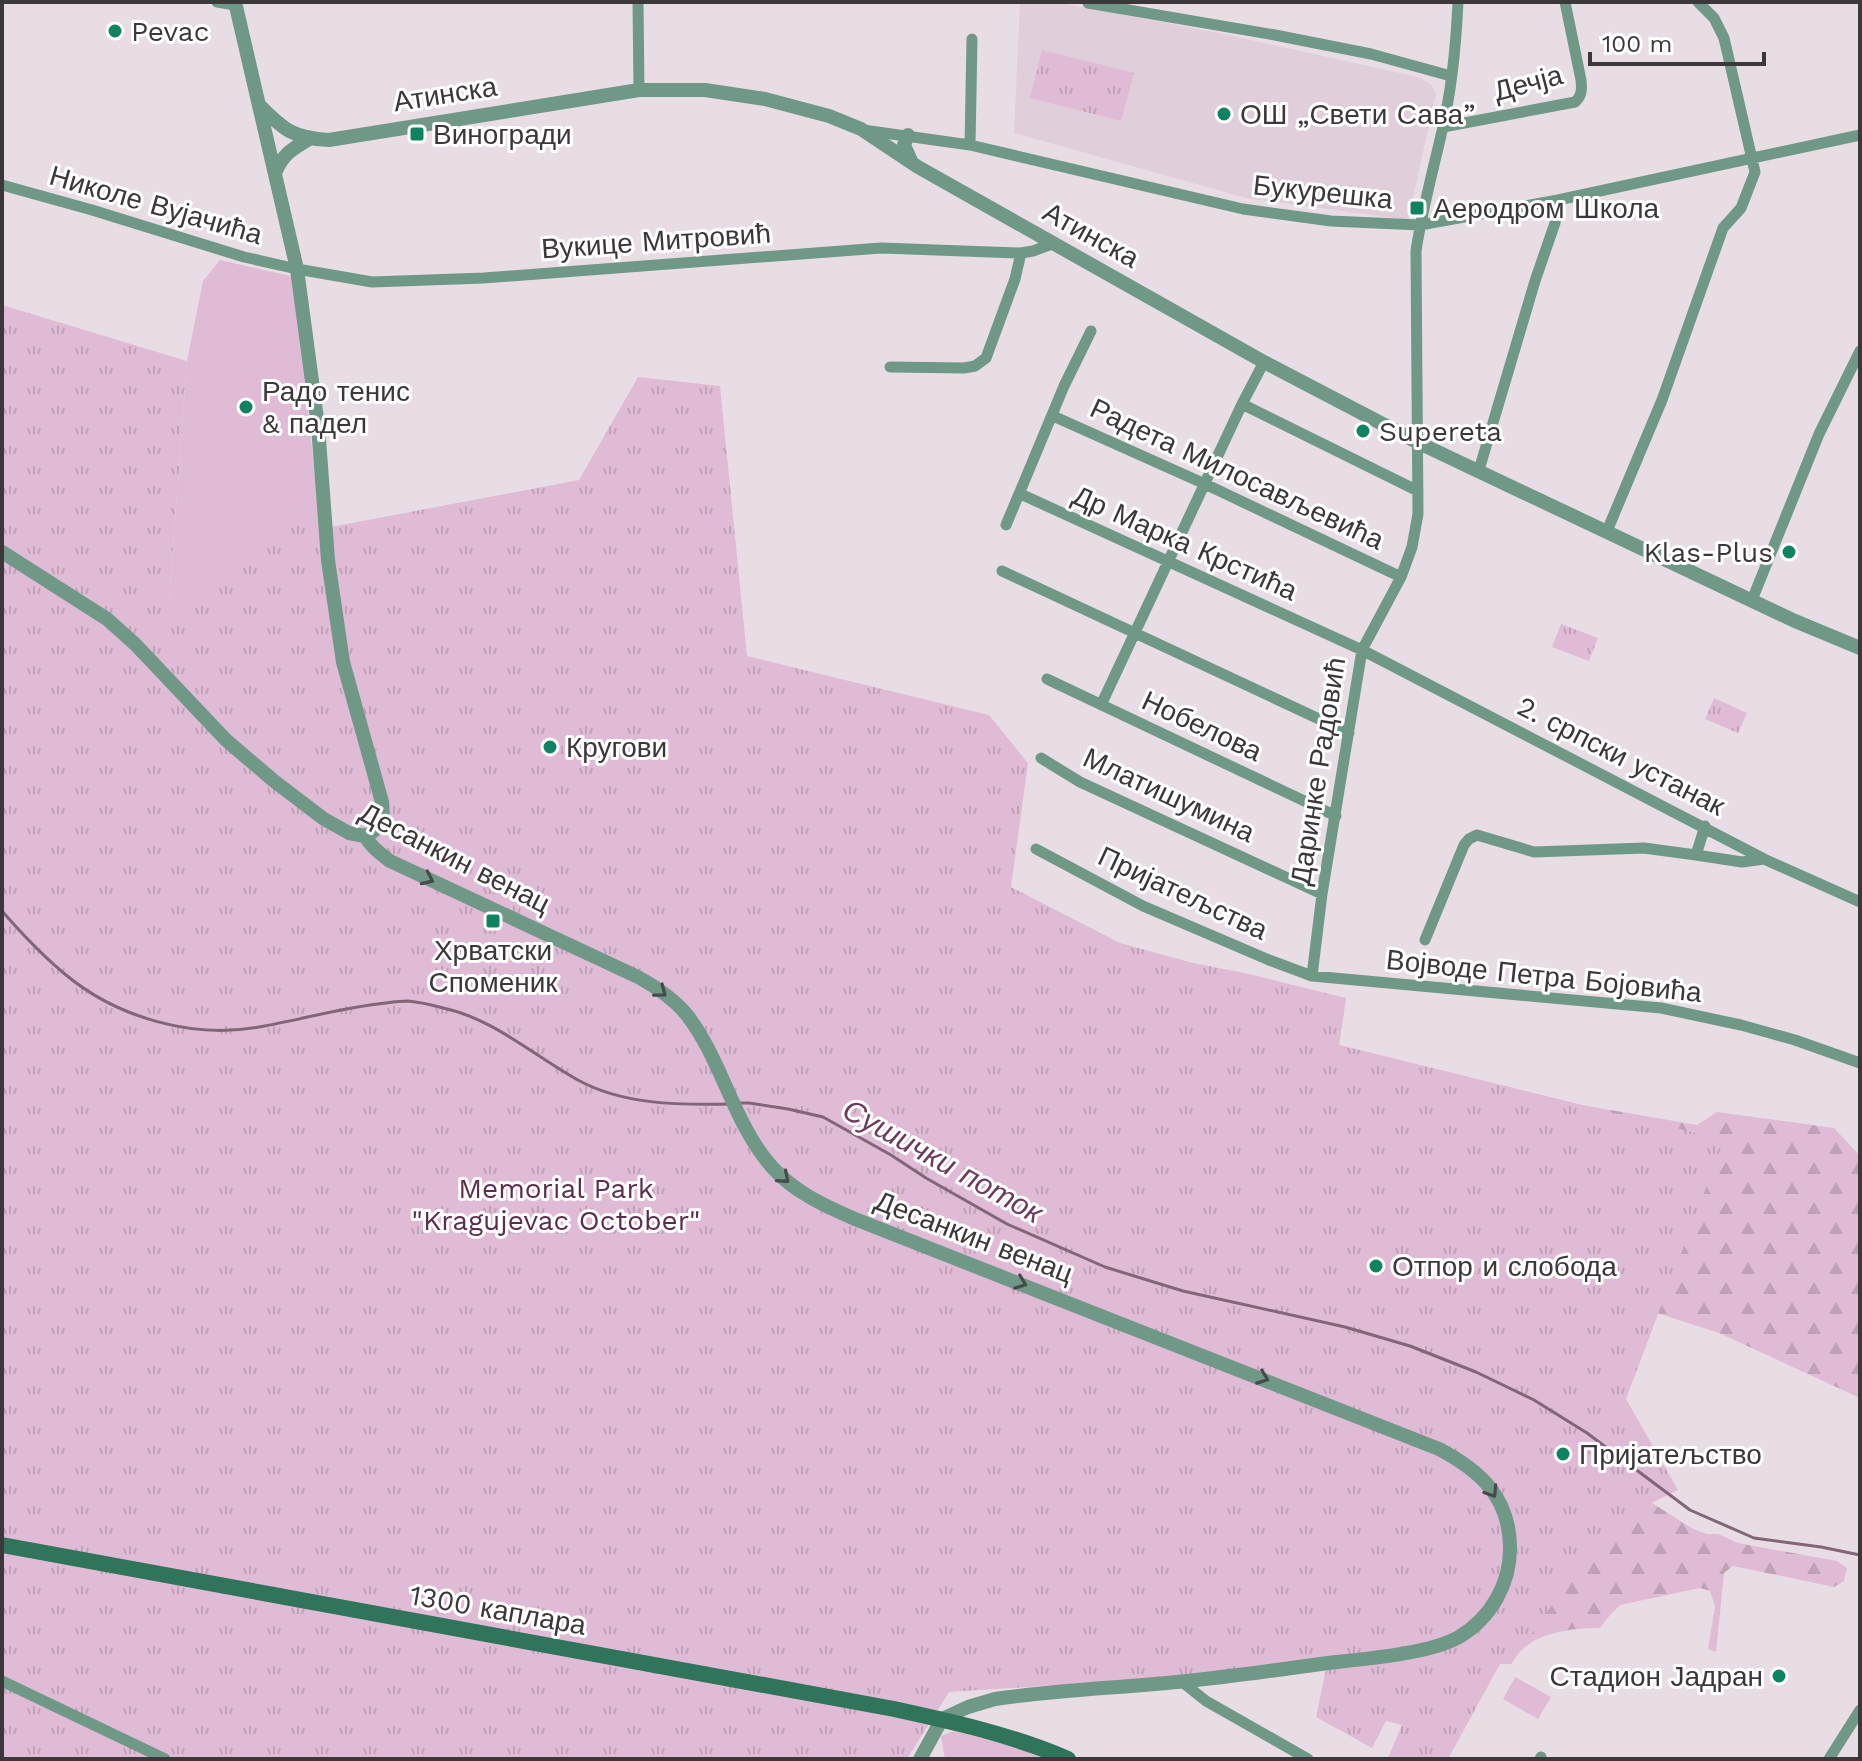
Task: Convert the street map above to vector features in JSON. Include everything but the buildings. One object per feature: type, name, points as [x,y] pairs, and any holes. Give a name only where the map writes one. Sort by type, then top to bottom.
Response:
[{"type":"main road","name":"1300 каплара","points":[[2,1545],[942,1719],[984,1729],[1068,1759]]},
{"type":"street","points":[[217,2],[235,4],[297,269],[318,426],[328,560],[343,662],[383,811],[374,833],[365,836]]},
{"type":"street","points":[[638,2],[639,90]]},
{"type":"street","name":"Даринке Радовић","points":[[1312,976],[1322,894],[1362,650],[1401,577],[1412,547],[1418,514],[1415,276],[1420,225],[1443,127],[1458,2]]},
{"type":"street","name":"Дечја","points":[[1443,127],[1575,102],[1579,98],[1582,86],[1565,2]]},
{"type":"street","points":[[1607,531],[1662,400],[1718,240],[1723,228],[1741,208],[1755,172],[1724,38],[1714,18],[1698,2]]},
{"type":"street","points":[[1088,3],[1371,54],[1451,76]]},
{"type":"street","points":[[970,145],[972,39]]},
{"type":"street","name":"Атинска","points":[[309,139],[329,140],[639,90],[705,90],[765,99],[829,116],[861,129],[912,163],[1052,244],[1264,362],[1419,443],[1795,621],[1860,648]]},
{"type":"street","points":[[260,106],[280,126],[309,139]]},
{"type":"street","name":"Букурешка","points":[[861,129],[970,145],[1243,209],[1331,221],[1420,225],[1558,200],[1860,135]]},
{"type":"street","points":[[908,135],[904,145],[912,163]]},
{"type":"street","points":[[275,173],[290,150],[309,139]]},
{"type":"street","name":"Николе Вујачића","points":[[2,185],[244,257],[297,269]]},
{"type":"street","points":[[1479,470],[1555,223],[1558,200]]},
{"type":"street","name":"Вукице Митровић","points":[[297,269],[372,282],[484,278],[881,248],[1021,253],[1052,244]]},
{"type":"street","points":[[890,367],[964,368],[975,366],[986,358],[1015,279],[1021,253]]},
{"type":"street","points":[[1006,525],[1064,386],[1091,331]]},
{"type":"street","points":[[1752,600],[1819,434],[1860,351]]},
{"type":"street","points":[[1101,705],[1264,362]]},
{"type":"street","points":[[1242,404],[1418,491]]},
{"type":"street","name":"Радета Милосављевића","points":[[1053,416],[1401,577]]},
{"type":"street","name":"Др Марка Крстића","points":[[1019,494],[1362,650]]},
{"type":"street","name":"Десанкин венац","points":[[2,552],[107,619],[135,644],[226,740],[324,819],[349,833],[365,836],[390,861],[653,986],[675,1003],[700,1037],[754,1141],[773,1168],[789,1183],[824,1205],[1439,1449],[1468,1465],[1488,1484],[1505,1517],[1510,1554],[1506,1576],[1494,1605],[1480,1621],[1457,1638],[1436,1646],[1181,1681],[1009,1697],[982,1702],[942,1719]]},
{"type":"street","points":[[1002,571],[1349,733]]},
{"type":"street","name":"2. српски устанак","points":[[1362,650],[1764,859],[1860,902]]},
{"type":"street","name":"Нобелова","points":[[1047,679],[1336,816]]},
{"type":"street","name":"Млатишумина","points":[[1041,758],[1080,782],[1322,894]]},
{"type":"street","points":[[1696,855],[1705,826]]},
{"type":"street","points":[[1425,940],[1464,845],[1477,835],[1534,852],[1644,848],[1749,863],[1764,859]]},
{"type":"street","name":"Пријатељства","points":[[1036,849],[1143,906],[1312,976]]},
{"type":"street","name":"Војводе Петра Бојовића","points":[[1312,976],[1661,1008],[1741,1025],[1860,1063]]},
{"type":"street","points":[[2,1681],[165,1759]]},
{"type":"street","points":[[1181,1681],[1206,1701],[1308,1759]]},
{"type":"street","points":[[982,1702],[976,1716],[984,1729]]},
{"type":"street","points":[[1829,1759],[1860,1710]]},
{"type":"street","points":[[920,1759],[942,1719]]},
{"type":"shaded area","name":"ОШ „Свети Сава”","points":[[1020,2],[1056,2],[1224,34],[1418,77],[1431,84],[1436,94],[1408,220],[1246,198],[1014,133]]},
{"type":"green space","points":[[1042,50],[1134,73],[1121,121],[1030,98]]},
{"type":"green space","name":"Радо тенис & падел","points":[[220,260],[295,277],[320,529],[189,606],[169,601],[187,361],[203,281]]},
{"type":"green space","name":"Memorial Park \"Kragujevac October\"","points":[[2,305],[187,361],[169,601],[188,605],[277,522],[320,529],[579,480],[638,377],[720,386],[747,656],[989,715],[1028,763],[1011,887],[1120,943],[1346,998],[1339,1045],[1724,1140],[1626,1399],[1678,1490],[1608,1524],[1511,1664],[1500,1664],[1448,1759],[1388,1758],[1402,1725],[1386,1721],[1372,1748],[1316,1717],[1327,1664],[1247,1673],[949,1692],[907,1759],[2,1759]]},
{"type":"green space","points":[[1561,624],[1598,638],[1589,661],[1552,647]]},
{"type":"green space","points":[[1714,698],[1747,713],[1738,733],[1705,719]]},
{"type":"green space","points":[[1346,998],[1339,1045],[1582,1105],[1697,1125],[1717,1112],[1834,1128],[1860,1156],[1860,1398],[1719,1333],[1620,1301],[1241,1212]]},
{"type":"green space","points":[[1641,1496],[1693,1529],[1707,1534],[1718,1534],[1738,1543],[1837,1561],[1847,1568],[1844,1581],[1834,1587],[1733,1566],[1724,1573],[1716,1652],[1708,1649],[1715,1606],[1710,1591],[1700,1588],[1620,1605],[1600,1628],[1550,1634],[1524,1648],[1511,1664],[1501,1664],[1560,1553]]},
{"type":"green space","points":[[1515,1677],[1551,1697],[1538,1719],[1503,1699]]},
{"type":"green space","points":[[954,1731],[1019,1748],[1044,1759],[945,1759],[941,1736]]},
{"type":"waterway","name":"Сушички поток","points":[[2,911],[66,975],[109,1003],[157,1022],[208,1030],[234,1030],[363,1006],[412,1001],[478,1020],[576,1079],[612,1094],[651,1102],[729,1104]]},
{"type":"waterway","name":"Сушички поток","points":[[741,1103],[823,1117],[1007,1224],[1105,1267],[1183,1291],[1345,1327],[1410,1346],[1476,1372],[1534,1400],[1587,1433],[1690,1510],[1754,1538],[1860,1555]]},
{"type":"place","name":"Pevac","points":[[115,31]]},
{"type":"place","name":"ОШ „Свети Сава”","points":[[1224,114]]},
{"type":"place","name":"Виногради","points":[[417,134]]},
{"type":"place","name":"Аеродром Школа","points":[[1417,208]]},
{"type":"place","name":"Радо тенис & падел","points":[[246,407]]},
{"type":"place","name":"Supereta","points":[[1363,431]]},
{"type":"place","name":"Klas-Plus","points":[[1789,552]]},
{"type":"place","name":"Кругови","points":[[550,747]]},
{"type":"place","name":"Хрватски Споменик","points":[[493,921]]},
{"type":"place","name":"Отпор и слобода","points":[[1376,1266]]},
{"type":"place","name":"Пријатељство","points":[[1563,1454]]},
{"type":"place","name":"Стадион Јадран","points":[[1779,1676]]}]
